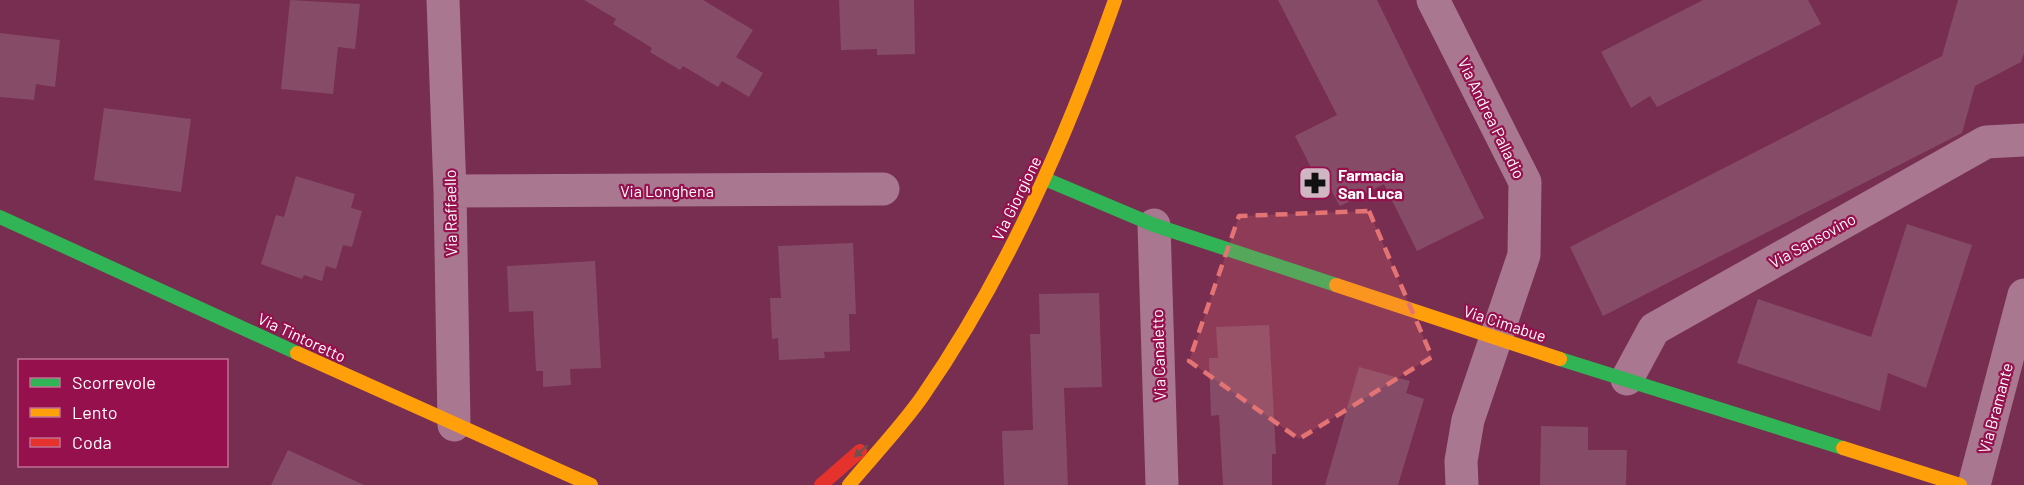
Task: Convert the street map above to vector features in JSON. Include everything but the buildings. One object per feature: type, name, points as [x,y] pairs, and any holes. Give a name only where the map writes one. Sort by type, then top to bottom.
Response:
[{"type":"street","name":"Via Raffaello","points":[[443,0],[450,191],[454,426]]},
{"type":"street","name":"Via Giorgione","points":[[849,485],[921,398],[989,291],[1045,179],[1089,77],[1115,0]]},
{"type":"street","name":"Via Andrea Palladio","points":[[1433,0],[1525,182],[1524,255],[1468,420],[1461,461],[1462,485]]},
{"type":"street","name":"Via Sansovino","points":[[1627,379],[1654,329],[1986,142],[2024,140]]},
{"type":"street","name":"Via Cimabue","points":[[1045,179],[1154,225],[1497,338],[1960,485]]},
{"type":"street","name":"Via Longhena","points":[[450,191],[883,189]]},
{"type":"street","name":"Via Tintoretto","points":[[0,217],[454,426],[591,485]]},
{"type":"street","name":"Via Canaletto","points":[[1154,225],[1162,485]]},
{"type":"street","name":"Via Bramante","points":[[1974,485],[2024,295]]},
{"type":"street","name":"Via Giorgione","points":[[821,485],[921,398]]},
{"type":"highlighted area","points":[[1369,211],[1432,357],[1299,439],[1189,361],[1239,216]]},
{"type":"traffic: fast","points":[[1045,179],[1154,225],[1336,285]]},
{"type":"traffic: fast","points":[[0,217],[297,353]]},
{"type":"traffic: fast","points":[[1560,359],[1843,448]]},
{"type":"traffic: slow","points":[[849,485],[922,397],[981,303],[1055,155],[1115,0]]},
{"type":"traffic: slow","points":[[1336,285],[1560,359]]},
{"type":"traffic: slow","points":[[297,353],[591,485]]},
{"type":"traffic: slow","points":[[1843,448],[1960,485]]},
{"type":"traffic: jam","points":[[821,485],[860,451]]},
{"type":"place","name":"Farmacia San Luca","points":[[1315,183]]}]
